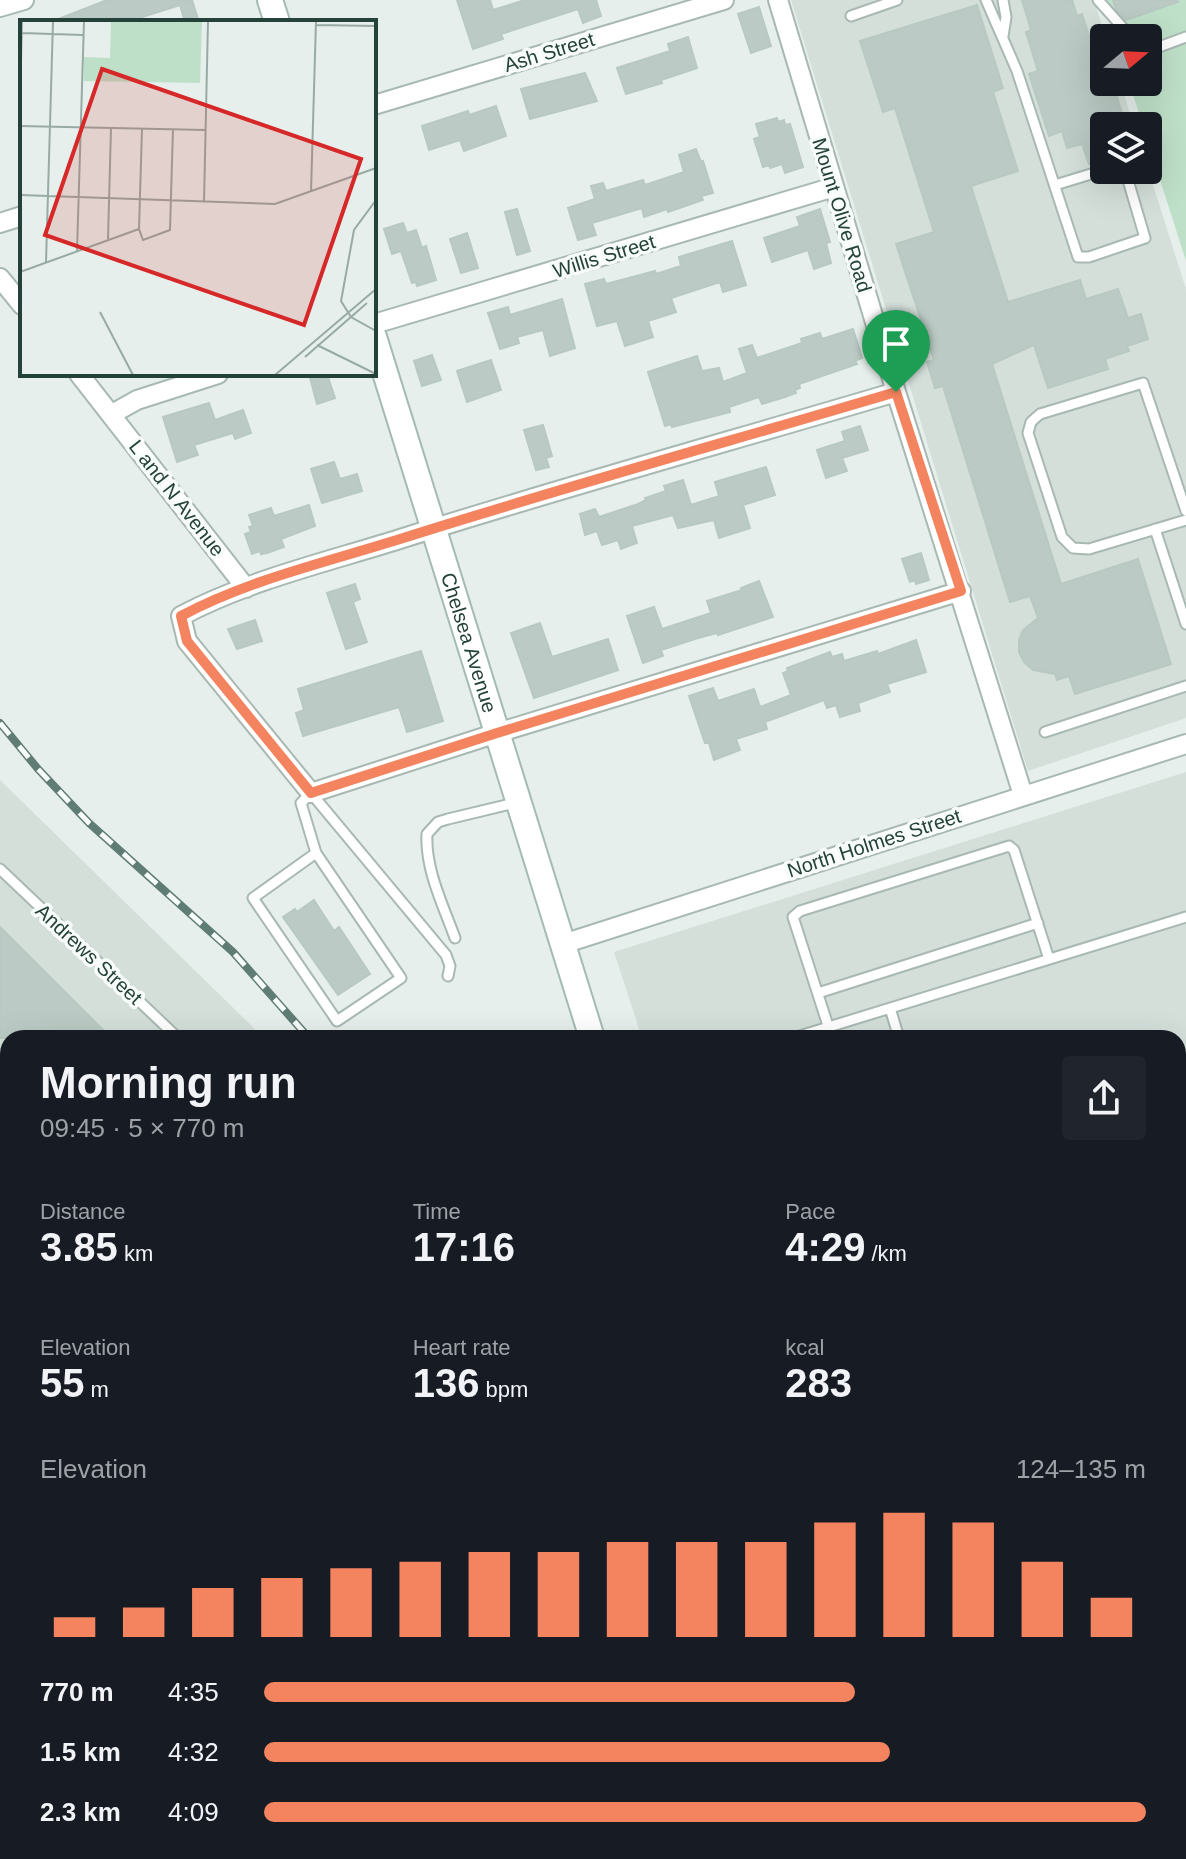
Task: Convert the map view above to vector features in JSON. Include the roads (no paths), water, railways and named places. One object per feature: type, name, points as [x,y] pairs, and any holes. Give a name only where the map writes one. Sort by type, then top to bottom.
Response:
[{"type":"main road","points":[[270,0],[276,20]]},
{"type":"main road","name":"Chelsea Avenue","points":[[376,344],[590,1030]]},
{"type":"street","points":[[0,7],[24,0]]},
{"type":"street","name":"Ash Street","points":[[376,104],[724,0]]},
{"type":"street","name":"Mount Olive Road","points":[[778,0],[896,392],[1023,795]]},
{"type":"street","name":"Willis Street","points":[[376,323],[834,187]]},
{"type":"street","points":[[0,223],[20,217]]},
{"type":"street","points":[[0,278],[20,303]]},
{"type":"street","name":"L and N Avenue","points":[[81,376],[246,588]]},
{"type":"street","points":[[112,414],[137,400],[212,376]]},
{"type":"street","points":[[896,392],[432,529],[246,588],[202,604],[181,616],[187,641],[311,793],[961,591]]},
{"type":"street","name":"North Holmes Street","points":[[563,944],[1186,744]]},
{"type":"lane","points":[[851,16],[897,0]]},
{"type":"lane","points":[[986,0],[1017,71],[1078,257],[1089,257],[1145,238],[1129,184]]},
{"type":"lane","points":[[1003,0],[1006,17],[1003,39]]},
{"type":"lane","points":[[1098,0],[1119,24]]},
{"type":"lane","points":[[1162,46],[1186,37]]},
{"type":"lane","points":[[1055,185],[1090,174]]},
{"type":"lane","points":[[1186,511],[1143,383],[1040,414],[1031,422],[1028,433],[1062,537],[1073,548],[1089,549],[1186,520]]},
{"type":"lane","points":[[1155,529],[1186,624]]},
{"type":"lane","points":[[1045,732],[1186,686]]},
{"type":"lane","points":[[316,853],[253,898],[337,1021],[401,978],[316,853],[301,803],[311,793],[446,955],[450,966],[448,976]]},
{"type":"lane","points":[[455,938],[434,881],[426,845],[427,834],[438,822],[519,802]]},
{"type":"lane","points":[[829,1030],[793,917],[800,911],[1009,846],[1014,850],[1049,959]]},
{"type":"lane","name":"Andrews Street","points":[[0,869],[170,1030]]},
{"type":"lane","points":[[818,1030],[1186,917]]},
{"type":"lane","points":[[818,993],[1038,923]]},
{"type":"lane","points":[[890,1008],[897,1030]]},
{"type":"railway","points":[[0,723],[89,823],[233,952],[302,1030]]}]
